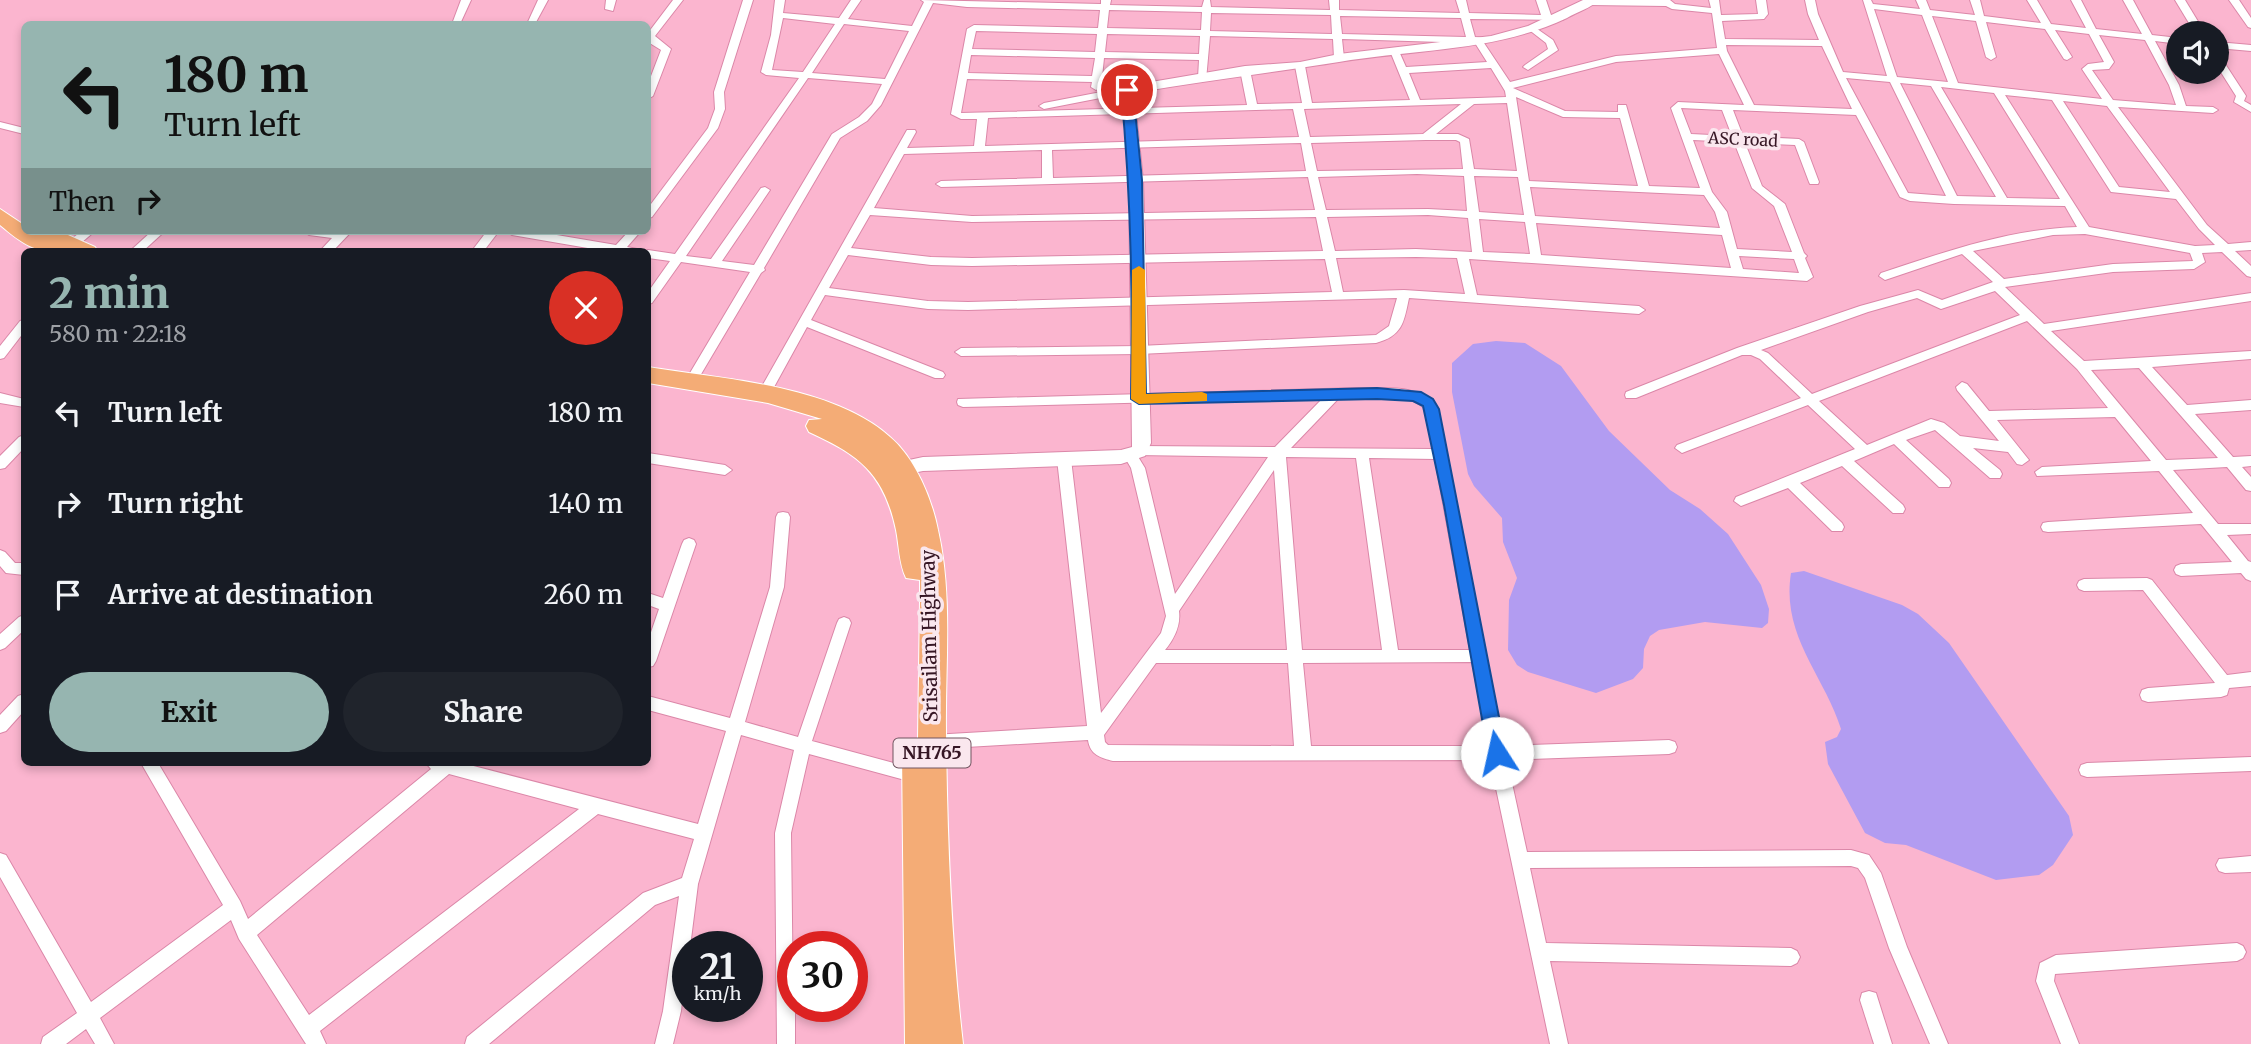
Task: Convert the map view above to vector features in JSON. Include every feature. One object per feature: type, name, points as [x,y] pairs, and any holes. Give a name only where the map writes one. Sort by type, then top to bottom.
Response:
[{"type":"highway","points":[[0,201],[21,216]]},
{"type":"highway","points":[[0,215],[21,233]]},
{"type":"highway","points":[[24,235],[64,248]]},
{"type":"highway","points":[[48,235],[68,248]]},
{"type":"highway","name":"Srisailam Highway","points":[[651,376],[763,395],[813,408],[856,425],[883,443],[911,542],[917,590],[916,776],[921,1044]]},
{"type":"highway","name":"Srisailam Highway","points":[[651,387],[757,406],[805,420],[872,456],[892,470],[914,495],[926,528],[931,568],[932,742],[939,976],[947,1044]]},
{"type":"street","points":[[457,21],[466,0]]},
{"type":"street","points":[[532,21],[543,0]]},
{"type":"street","points":[[651,35],[678,0]]},
{"type":"street","points":[[651,211],[713,128],[720,109],[719,92],[748,0]]},
{"type":"street","points":[[780,0],[766,72],[888,82]]},
{"type":"street","points":[[651,296],[760,143],[856,0]]},
{"type":"street","points":[[690,383],[836,136],[871,112],[917,29],[928,0],[1207,5],[1336,13],[1553,18]]},
{"type":"street","points":[[1334,0],[1339,58]]},
{"type":"street","points":[[1461,0],[1465,16],[1509,92],[1536,258]]},
{"type":"street","points":[[1541,0],[1553,18]]},
{"type":"street","points":[[1714,0],[1721,47],[1750,107]]},
{"type":"street","points":[[1016,113],[1094,95],[1245,70],[1300,66],[1339,58],[1480,40],[1533,29],[1591,1],[1664,2],[1717,15],[1761,17],[1761,0]]},
{"type":"street","points":[[1810,0],[1839,75],[1904,194],[1920,201],[2067,203]]},
{"type":"street","points":[[1921,0],[1954,85]]},
{"type":"street","points":[[1975,0],[1991,57]]},
{"type":"street","points":[[2032,0],[2067,57]]},
{"type":"street","points":[[2076,0],[2110,65],[2091,66],[2087,69],[2110,105],[2203,227],[2251,273]]},
{"type":"street","points":[[2128,0],[2174,85],[2182,109]]},
{"type":"street","points":[[2180,0],[2193,21]]},
{"type":"street","points":[[2234,0],[2251,25]]},
{"type":"street","points":[[1954,201],[1893,79],[1867,3],[2166,40]]},
{"type":"street","points":[[1094,95],[1106,4]]},
{"type":"street","points":[[1203,78],[1207,5]]},
{"type":"street","points":[[778,15],[917,29]]},
{"type":"street","points":[[1480,40],[974,28],[970,31],[956,114],[1416,103],[1509,92],[1616,59],[1721,47],[1825,43]]},
{"type":"street","points":[[1528,67],[1553,50],[1550,42],[1533,29]]},
{"type":"street","points":[[651,39],[666,49],[651,88]]},
{"type":"street","points":[[2229,46],[2251,48]]},
{"type":"street","points":[[1395,51],[1416,103]]},
{"type":"street","points":[[966,52],[1204,57]]},
{"type":"street","points":[[1404,70],[1491,65]]},
{"type":"street","points":[[1300,66],[1305,139],[1338,294]]},
{"type":"street","points":[[1245,70],[1253,108]]},
{"type":"street","points":[[1839,75],[1954,85],[2110,105],[2213,110]]},
{"type":"street","points":[[2229,75],[2242,96],[2239,102],[2251,110]]},
{"type":"street","points":[[962,76],[1097,79]]},
{"type":"street","points":[[1934,83],[2004,202]]},
{"type":"street","points":[[1096,733],[1173,624],[1135,454],[1142,443],[1139,399],[1140,302],[1136,180],[1127,90]]},
{"type":"street","points":[[1998,91],[2085,230]]},
{"type":"street","points":[[1509,92],[1563,114],[1623,111],[1646,190]]},
{"type":"street","points":[[1426,137],[1476,98]]},
{"type":"street","points":[[2056,98],[2115,190],[2179,196]]},
{"type":"street","points":[[1738,271],[1721,212],[1707,192],[1676,108],[1678,105],[1858,112]]},
{"type":"street","points":[[846,251],[931,261],[1462,254],[1807,277],[1779,204],[1757,188],[1726,106]]},
{"type":"street","points":[[979,149],[983,114]]},
{"type":"street","points":[[3,129],[21,131]]},
{"type":"street","points":[[763,395],[911,132]]},
{"type":"street","name":"ASC road","points":[[1687,137],[1799,142],[1815,182]]},
{"type":"street","points":[[900,151],[1305,139],[1462,138],[1478,255]]},
{"type":"street","points":[[1047,147],[1048,182]]},
{"type":"street","points":[[941,184],[1468,171],[1646,190],[1707,192]]},
{"type":"street","points":[[714,264],[765,190]]},
{"type":"street","points":[[866,211],[972,219],[1428,212],[1726,232]]},
{"type":"street","points":[[1885,275],[1964,249],[2053,231],[2085,230],[2195,250],[2251,246]]},
{"type":"street","points":[[73,248],[85,235]]},
{"type":"street","points":[[140,248],[154,235]]},
{"type":"street","points":[[329,248],[343,235]]},
{"type":"street","points":[[564,235],[608,248]]},
{"type":"street","points":[[1964,249],[2081,366],[2249,570]]},
{"type":"street","points":[[1899,271],[1924,295],[1941,305],[1999,285],[2113,268],[2194,265],[2199,262],[2195,250]]},
{"type":"street","points":[[1732,252],[1801,256]]},
{"type":"street","points":[[1462,254],[1472,298]]},
{"type":"street","points":[[651,255],[759,270]]},
{"type":"street","points":[[822,291],[941,306],[1404,294],[1639,310]]},
{"type":"street","points":[[961,352],[1139,349],[1376,340],[1387,337],[1396,330],[1404,294]]},
{"type":"street","points":[[1631,395],[1864,309],[1924,295]]},
{"type":"street","points":[[2042,328],[2251,297]]},
{"type":"street","points":[[1682,448],[1809,397],[2029,316]]},
{"type":"street","points":[[805,322],[939,375]]},
{"type":"street","points":[[0,355],[6,341],[21,327]]},
{"type":"street","points":[[1745,351],[1764,356],[1866,452]]},
{"type":"street","points":[[2081,366],[2251,355]]},
{"type":"street","points":[[2142,363],[2251,486]]},
{"type":"street","points":[[1962,387],[2022,460]]},
{"type":"street","points":[[1172,610],[1279,452],[1335,394]]},
{"type":"street","points":[[963,402],[1335,394],[1395,394],[1416,396],[1428,402],[1441,454],[1497,753],[1559,1044]]},
{"type":"street","points":[[0,398],[21,402]]},
{"type":"street","points":[[2184,410],[2251,405]]},
{"type":"street","points":[[1984,416],[2119,412]]},
{"type":"street","points":[[1741,501],[1936,424],[1995,474]]},
{"type":"street","points":[[1898,440],[1944,483]]},
{"type":"street","points":[[1955,440],[1982,447],[2012,448]]},
{"type":"street","points":[[0,464],[21,443]]},
{"type":"street","points":[[1279,452],[1303,753]]},
{"type":"street","points":[[1362,453],[1391,657]]},
{"type":"street","points":[[892,470],[1135,454],[1441,454]]},
{"type":"street","points":[[651,458],[725,470]]},
{"type":"street","points":[[1064,459],[1097,745],[1102,751],[1113,754],[1497,753],[1669,747]]},
{"type":"street","points":[[1844,460],[1898,509]]},
{"type":"street","points":[[2042,472],[2251,461]]},
{"type":"street","points":[[1791,482],[1837,527]]},
{"type":"street","points":[[664,1044],[672,1011],[689,884],[777,587],[783,517]]},
{"type":"street","points":[[2048,527],[2209,524],[2251,529]]},
{"type":"street","points":[[651,652],[689,544]]},
{"type":"street","points":[[0,556],[12,572]]},
{"type":"street","points":[[2181,570],[2249,570]]},
{"type":"street","points":[[2084,585],[2147,584],[2223,682]]},
{"type":"street","points":[[651,600],[667,605]]},
{"type":"street","points":[[786,1044],[783,833],[803,745],[844,622]]},
{"type":"street","points":[[0,644],[21,624]]},
{"type":"street","points":[[1151,657],[1480,656]]},
{"type":"street","points":[[2223,682],[2251,679]]},
{"type":"street","points":[[2148,695],[2221,690],[2223,682]]},
{"type":"street","points":[[0,726],[21,704]]},
{"type":"street","points":[[651,705],[916,776]]},
{"type":"street","points":[[932,742],[1096,733]]},
{"type":"street","points":[[2087,770],[2251,764]]},
{"type":"street","points":[[151,766],[234,906],[246,933],[312,1037],[595,806]]},
{"type":"street","points":[[246,933],[442,766]]},
{"type":"street","points":[[451,766],[705,834]]},
{"type":"street","points":[[1520,860],[1852,858],[1863,861],[1872,873],[1898,948],[1939,1044]]},
{"type":"street","points":[[0,861],[105,1044]]},
{"type":"street","points":[[2225,865],[2251,864]]},
{"type":"street","points":[[474,1044],[649,899],[689,884]]},
{"type":"street","points":[[50,1044],[234,906]]},
{"type":"street","points":[[1540,952],[1791,957]]},
{"type":"street","points":[[2070,1044],[2045,981],[2046,969],[2056,964],[2237,952]]},
{"type":"street","points":[[1869,1000],[1883,1044]]},
{"type":"shaded area","points":[[1496,341],[1525,343],[1561,366],[1609,431],[1670,490],[1700,509],[1728,534],[1761,585],[1769,609],[1768,623],[1762,628],[1705,622],[1659,630],[1650,636],[1644,649],[1643,668],[1633,679],[1596,693],[1528,672],[1517,665],[1508,650],[1509,600],[1517,578],[1503,542],[1502,518],[1474,486],[1468,474],[1452,392],[1452,363],[1473,344]]},
{"type":"shaded area","points":[[1804,571],[1902,605],[1918,614],[1949,643],[2069,816],[2073,835],[2053,865],[2039,875],[1996,880],[1906,845],[1885,843],[1865,833],[1828,764],[1825,742],[1837,737],[1841,729],[1798,636],[1792,616],[1791,573]]},
{"type":"slow traffic","points":[[1139,270],[1139,399],[1202,397]]},
{"type":"route","points":[[1127,90],[1136,180],[1140,302],[1139,399],[1395,394],[1416,396],[1428,402],[1432,409],[1452,505],[1497,753]]}]
